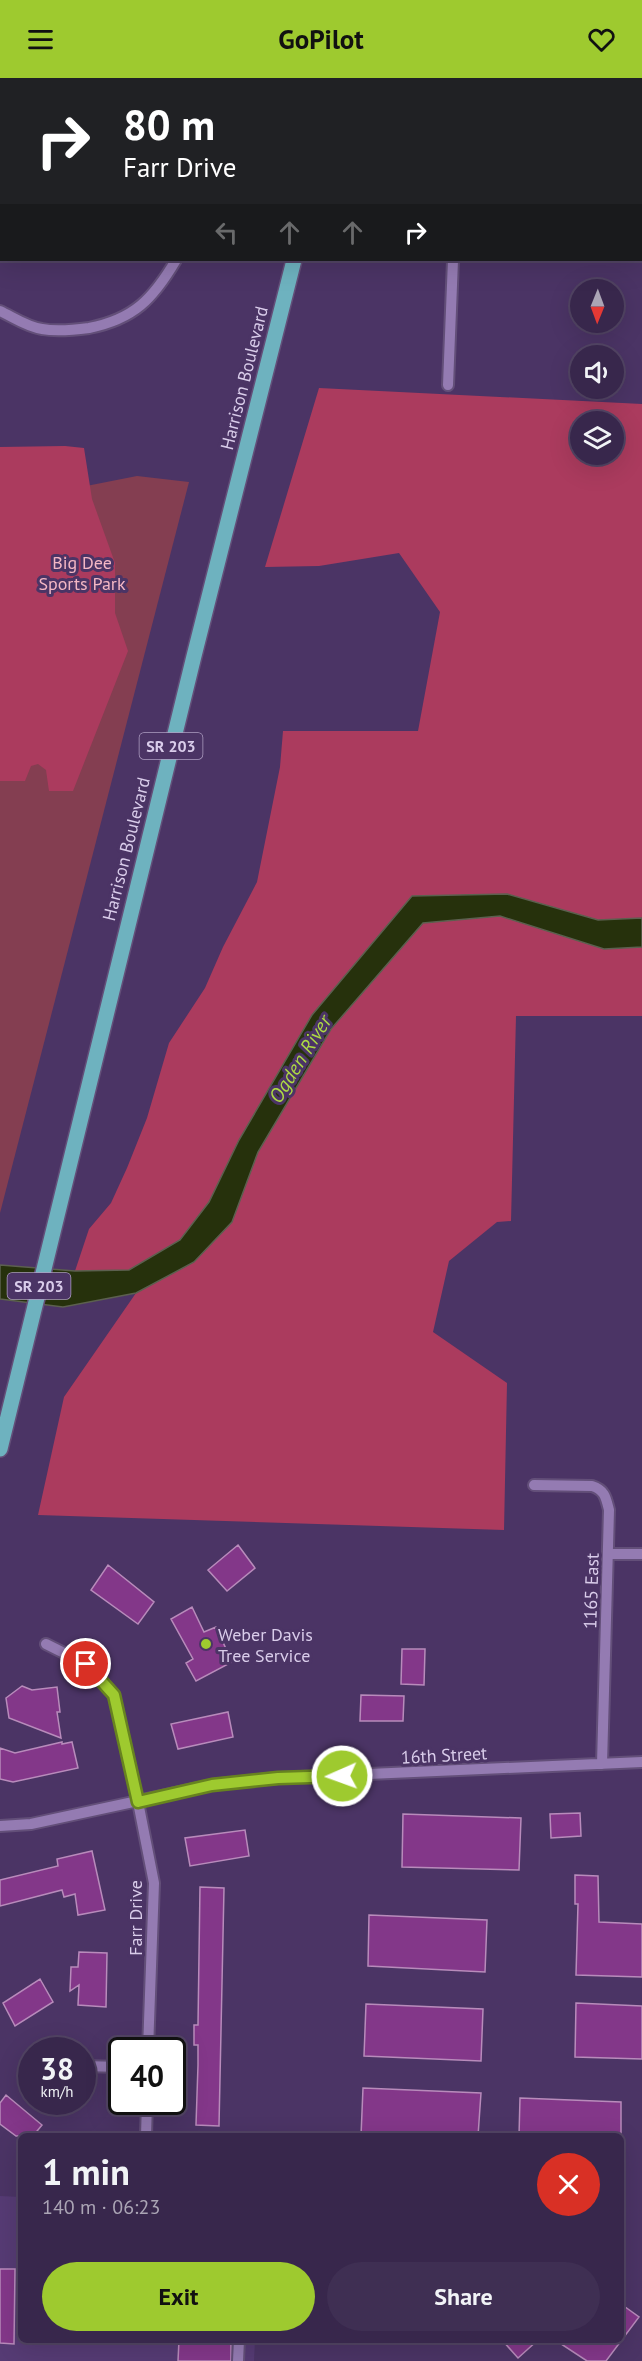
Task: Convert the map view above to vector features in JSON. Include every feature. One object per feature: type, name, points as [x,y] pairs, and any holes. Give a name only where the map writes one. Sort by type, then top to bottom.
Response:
[{"type":"main road","name":"Harrison Boulevard","points":[[0,1449],[51,1233],[294,261]]},
{"type":"street","points":[[0,311],[44,330],[77,330],[111,323],[137,310],[161,286],[175,261]]},
{"type":"street","points":[[448,385],[453,261]]},
{"type":"street","name":"1165 East","points":[[534,1485],[592,1486],[600,1489],[606,1495],[609,1510],[602,1764]]},
{"type":"street","points":[[608,1554],[642,1554]]},
{"type":"street","name":"Farr Drive","points":[[46,1644],[86,1664],[114,1695],[153,1883],[148,2037]]},
{"type":"street","name":"16th Street","points":[[0,1826],[31,1824],[212,1785],[278,1778],[642,1762]]},
{"type":"street","points":[[146,2133],[147,2115]]},
{"type":"street","points":[[238,2361],[239,2343]]},
{"type":"shaded area","points":[[0,2196],[18,2197],[18,2343],[255,2343],[254,2361],[0,2361]]},
{"type":"green space","points":[[319,388],[642,404],[642,918],[598,920],[507,894],[412,896],[239,1140],[209,1202],[180,1240],[129,1270],[75,1271],[89,1229],[111,1203],[127,1168],[147,1118],[169,1043],[205,988],[223,947],[257,882],[280,767],[283,731],[418,731],[440,612],[399,553],[319,566],[265,567]]},
{"type":"green space","points":[[0,447],[84,448],[92,499],[115,563],[115,613],[128,651],[73,791],[49,791],[46,770],[38,764],[31,766],[25,781],[0,781]]},
{"type":"green space","name":"Big Dee Sports Park","points":[[137,476],[189,482],[0,1213],[0,503]]},
{"type":"green space","points":[[500,916],[604,949],[642,947],[642,1016],[516,1016],[511,1221],[497,1222],[449,1261],[433,1332],[507,1383],[504,1530],[38,1515],[64,1397],[136,1293],[194,1262],[232,1222],[258,1152],[331,1029],[423,923]]},
{"type":"water","name":"Ogden River","points":[[507,894],[598,920],[642,918],[642,947],[604,949],[500,916],[423,923],[331,1029],[258,1152],[232,1222],[194,1262],[136,1293],[63,1307],[0,1299],[0,1265],[75,1271],[129,1270],[180,1240],[209,1202],[239,1140],[312,1015],[412,896]]},
{"type":"building","points":[[238,1545],[255,1568],[227,1591],[208,1570]]},
{"type":"building","points":[[108,1565],[154,1602],[138,1624],[91,1590]]},
{"type":"building","name":"Weber Davis Tree Service","points":[[192,1607],[204,1632],[216,1627],[232,1662],[196,1681],[186,1663],[193,1659],[171,1619]]},
{"type":"building","points":[[402,1649],[425,1649],[424,1685],[401,1684]]},
{"type":"building","points":[[22,1686],[32,1690],[57,1687],[60,1712],[57,1712],[61,1738],[9,1718],[6,1698]]},
{"type":"building","points":[[361,1695],[404,1696],[403,1721],[360,1721]]},
{"type":"building","points":[[228,1712],[233,1737],[178,1749],[171,1724]]},
{"type":"building","points":[[62,1742],[62,1744],[72,1742],[78,1768],[13,1782],[0,1779],[0,1748],[15,1753]]},
{"type":"building","points":[[580,1813],[581,1836],[551,1838],[550,1814]]},
{"type":"building","points":[[403,1814],[521,1818],[519,1870],[402,1867]]},
{"type":"building","points":[[245,1830],[249,1856],[190,1866],[185,1838]]},
{"type":"building","points":[[92,1851],[105,1910],[78,1915],[75,1894],[64,1897],[62,1890],[0,1906],[0,1880],[58,1866],[57,1859]]},
{"type":"building","points":[[575,1875],[598,1876],[599,1922],[642,1924],[642,1977],[576,1975],[578,1904],[575,1904]]},
{"type":"building","points":[[200,1887],[224,1888],[219,2126],[196,2125],[198,2045],[194,2045],[194,2025],[198,2025]]},
{"type":"building","points":[[369,1915],[487,1920],[485,1972],[368,1966]]},
{"type":"building","points":[[79,1952],[107,1953],[106,2007],[78,2005],[79,1985],[70,1991],[71,1967],[78,1967]]},
{"type":"building","points":[[40,1979],[53,2002],[15,2026],[3,2003]]},
{"type":"building","points":[[576,2003],[642,2006],[642,2059],[575,2057]]},
{"type":"building","points":[[366,2004],[483,2009],[481,2061],[364,2056]]},
{"type":"building","points":[[363,2088],[481,2093],[478,2133],[361,2133]]},
{"type":"building","points":[[6,2095],[18,2105],[18,2115],[30,2115],[42,2125],[35,2133],[18,2133],[16,2136],[0,2124],[0,2103]]},
{"type":"building","points":[[520,2098],[621,2102],[621,2133],[519,2133]]},
{"type":"building","points":[[0,2269],[15,2269],[14,2344],[0,2343]]},
{"type":"building","points":[[624,2306],[639,2317],[624,2337]]},
{"type":"building","points":[[179,2343],[231,2343],[231,2361],[178,2361]]},
{"type":"building","points":[[505,2343],[535,2343],[518,2358]]},
{"type":"building","points":[[560,2343],[620,2343],[606,2361],[587,2361]]},
{"type":"place","name":"Weber Davis Tree Service","points":[[206,1644]]},
{"type":"route","points":[[86,1664],[114,1695],[138,1802],[212,1785],[278,1778],[342,1776]]}]
